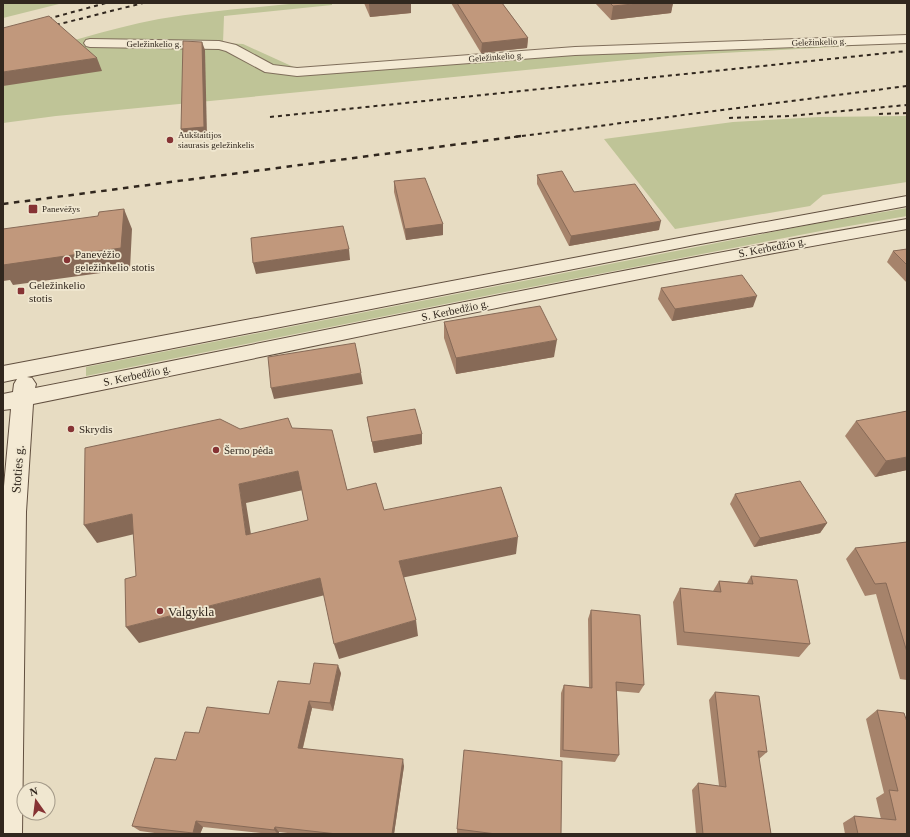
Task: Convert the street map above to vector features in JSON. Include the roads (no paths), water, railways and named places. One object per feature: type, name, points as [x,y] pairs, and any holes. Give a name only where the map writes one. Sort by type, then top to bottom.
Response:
[{"type":"main road","name":"Geležinkelio g.","points":[[90,43],[219,45],[231,48],[270,69],[297,72],[575,50],[907,39]]},
{"type":"main road","name":"S. Kerbedžio g.","points":[[3,374],[695,240],[907,201]]},
{"type":"main road","name":"S. Kerbedžio g.","points":[[13,400],[559,289],[829,236],[907,224]]},
{"type":"main road","name":"Stoties g.","points":[[5,815],[14,512],[13,400],[27,369]]},
{"type":"railway","points":[[40,21],[106,3]]},
{"type":"railway","points":[[48,27],[143,3]]},
{"type":"railway","points":[[270,117],[907,51]]},
{"type":"railway","points":[[514,137],[907,86]]},
{"type":"railway","points":[[729,118],[789,116],[907,105]]},
{"type":"railway","points":[[879,114],[907,113]]},
{"type":"railway","points":[[3,204],[521,136]]},
{"type":"place","name":"Aukštaitijos siaurasis geležinkelis","points":[[170,140]]},
{"type":"place","name":"Panevėžys","points":[[33,209]]},
{"type":"place","name":"Panevėžio geležinkelio stotis","points":[[67,260]]},
{"type":"place","name":"Geležinkelio stotis","points":[[21,291]]},
{"type":"place","name":"Skrydis","points":[[71,429]]},
{"type":"place","name":"Šerno pėda","points":[[216,450]]},
{"type":"place","name":"Valgykla","points":[[160,611]]}]
